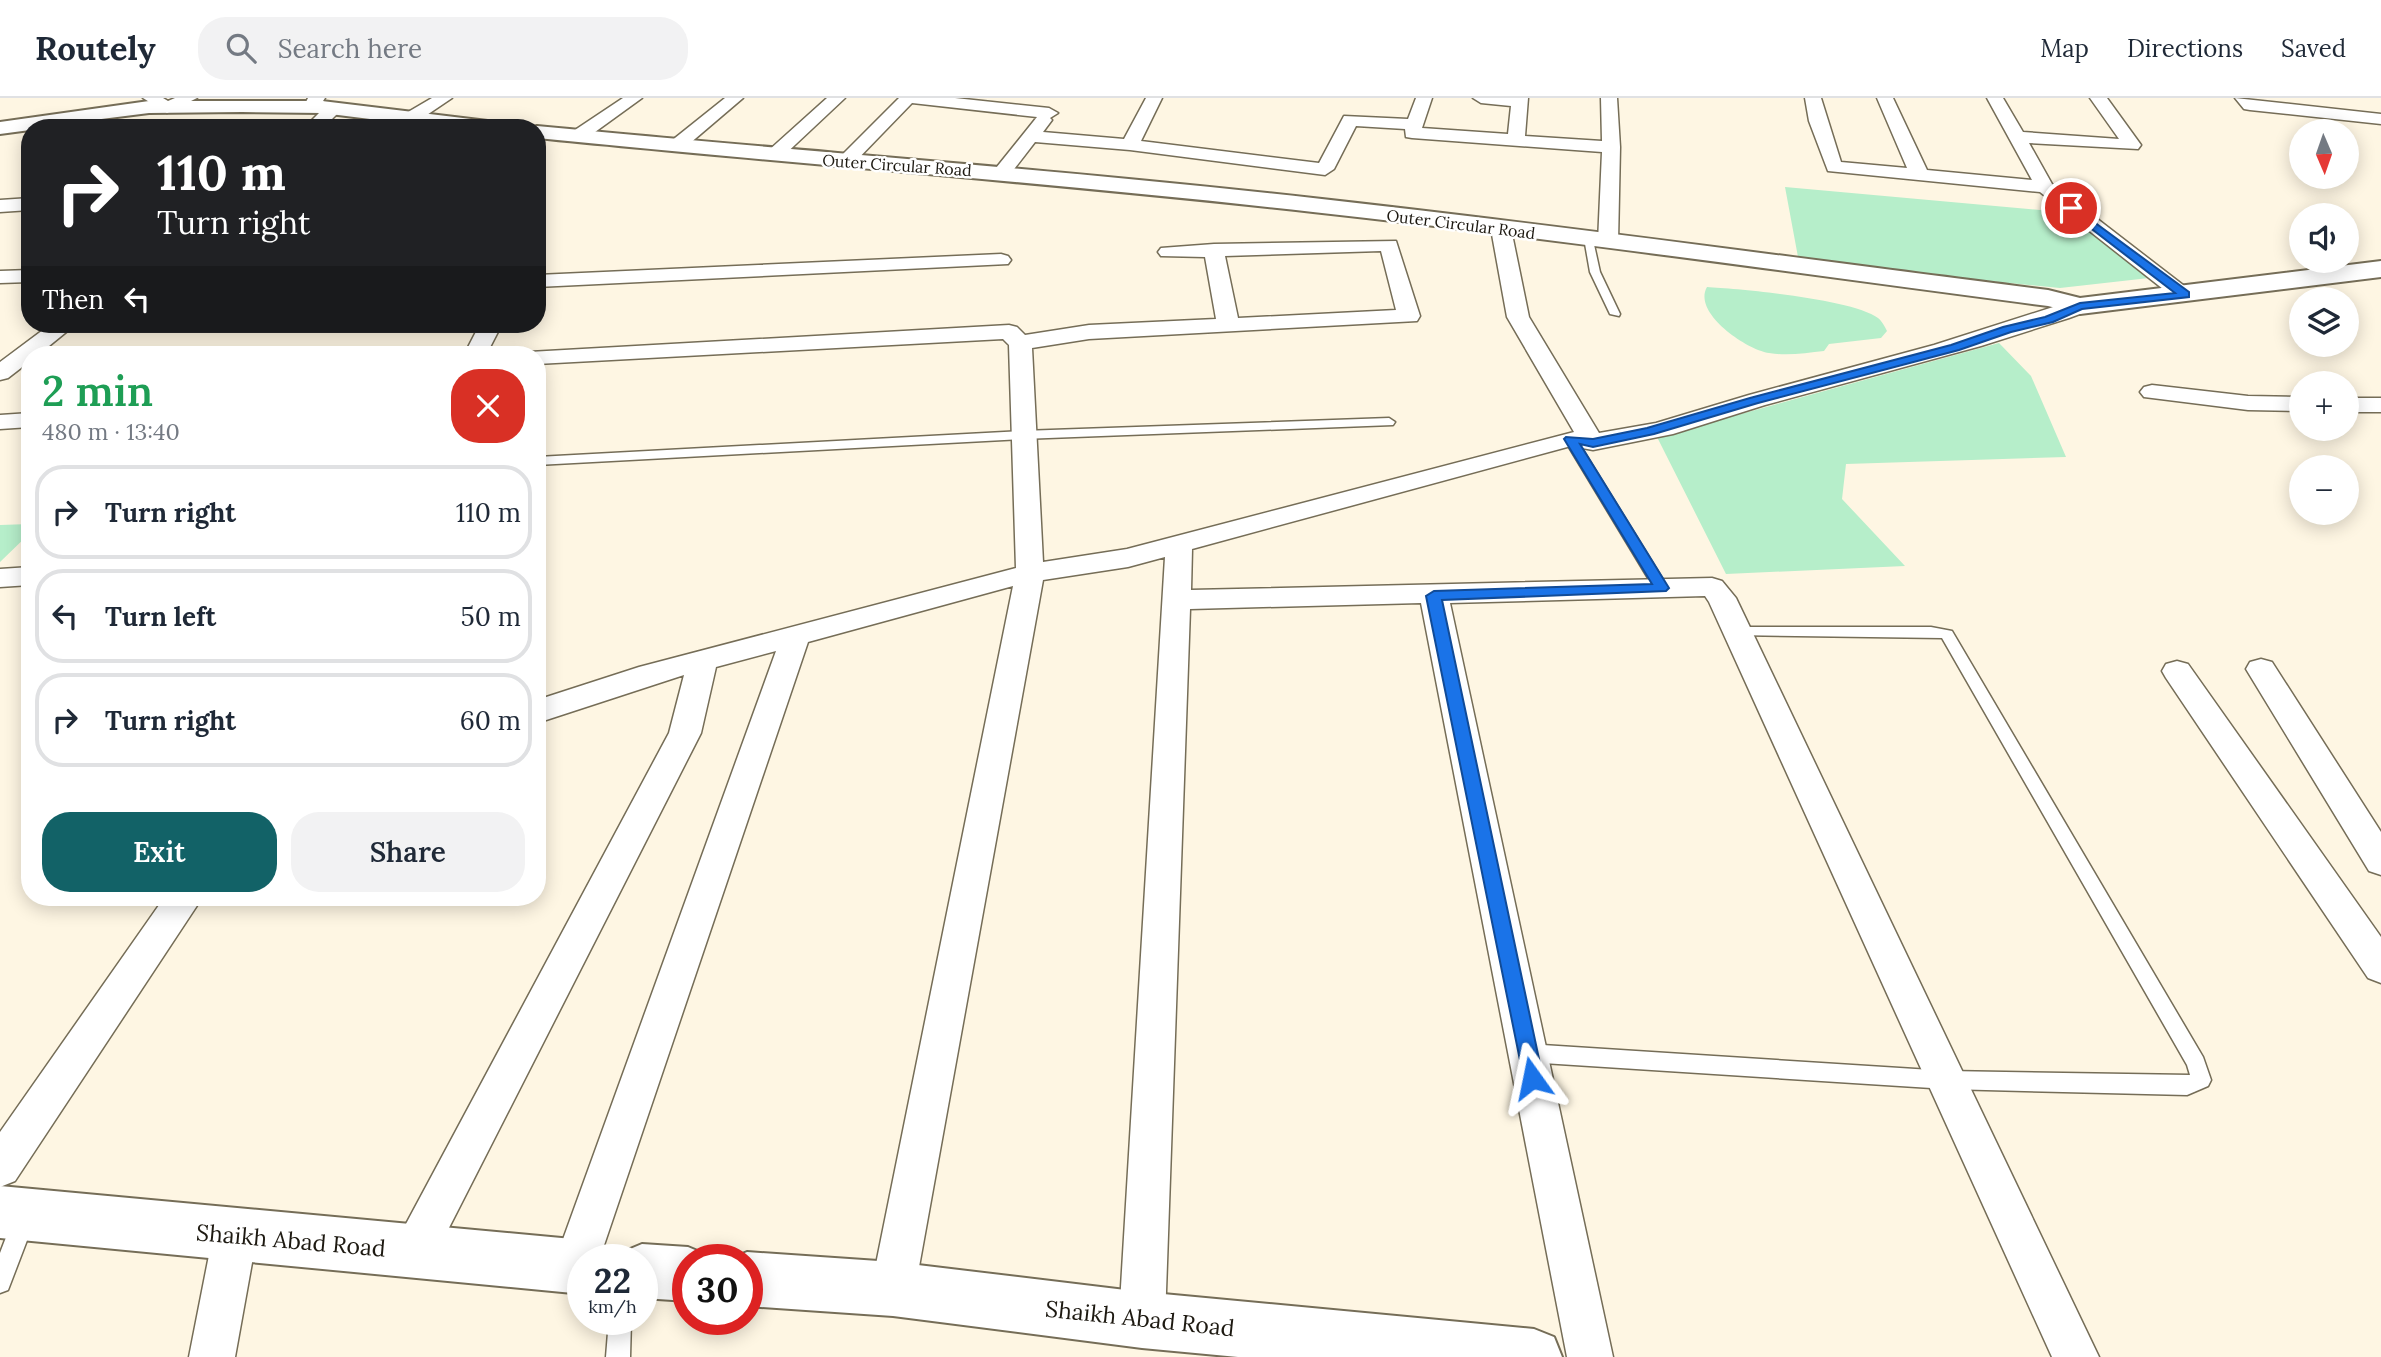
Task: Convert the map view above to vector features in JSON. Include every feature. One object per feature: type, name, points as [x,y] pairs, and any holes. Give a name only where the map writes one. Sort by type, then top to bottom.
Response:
[{"type":"main road","points":[[64,119],[149,107],[159,103],[319,103],[409,119]]},
{"type":"main road","points":[[0,128],[21,125]]},
{"type":"main road","name":"Outer Circular Road","points":[[546,133],[845,162],[1001,173],[1315,205],[2048,298],[2080,306],[2381,269]]},
{"type":"main road","name":"Shaikh Abad Road","points":[[13,1213],[567,1266]]},
{"type":"main road","name":"Shaikh Abad Road","points":[[763,1280],[893,1289],[1411,1351],[1534,1357]]},
{"type":"street","points":[[159,103],[188,98]]},
{"type":"street","points":[[409,119],[444,98]]},
{"type":"street","points":[[578,136],[634,98]]},
{"type":"street","points":[[676,146],[735,98]]},
{"type":"street","points":[[774,155],[837,98]]},
{"type":"street","points":[[845,162],[908,98],[1053,105]]},
{"type":"street","points":[[1130,145],[1154,98]]},
{"type":"street","points":[[1424,98],[1412,133],[1611,147]]},
{"type":"street","points":[[1481,98],[1520,100],[1516,140]]},
{"type":"street","points":[[1598,241],[1611,147],[1609,98]]},
{"type":"street","points":[[1813,98],[1834,167],[2045,187]]},
{"type":"street","points":[[1885,98],[1920,176]]},
{"type":"street","points":[[1994,98],[2045,187],[2185,295]]},
{"type":"street","points":[[2017,137],[2132,145],[2098,98]]},
{"type":"street","points":[[2243,98],[2250,105],[2381,119]]},
{"type":"street","points":[[2339,98],[2359,117]]},
{"type":"street","points":[[319,103],[329,113],[323,119]]},
{"type":"street","points":[[1001,173],[1053,105]]},
{"type":"street","points":[[1030,136],[1130,145],[1325,169],[1350,120],[1415,125]]},
{"type":"street","points":[[0,206],[21,205]]},
{"type":"street","points":[[1501,229],[1518,317],[1582,441]]},
{"type":"street","points":[[1020,343],[1089,332],[1409,316],[1389,245],[1168,252]]},
{"type":"street","points":[[1214,250],[1228,325]]},
{"type":"street","points":[[546,281],[1001,260]]},
{"type":"street","points":[[0,277],[21,276]]},
{"type":"street","points":[[546,709],[639,677],[1030,573],[1128,558],[1582,441],[1649,432],[1955,348],[2007,330],[2049,320],[2080,306]]},
{"type":"street","points":[[546,357],[1009,332],[1020,343],[1030,573],[893,1289]]},
{"type":"street","points":[[35,346],[53,333]]},
{"type":"street","points":[[0,372],[21,356]]},
{"type":"street","points":[[2152,392],[2248,403],[2289,404]]},
{"type":"street","points":[[2359,405],[2381,405]]},
{"type":"street","points":[[0,422],[21,421]]},
{"type":"street","points":[[1142,1320],[1179,545]]},
{"type":"street","points":[[0,578],[21,577]]},
{"type":"street","points":[[1176,600],[1434,596],[1712,587],[1721,598],[1738,632],[2076,1357]]},
{"type":"street","points":[[1434,596],[1590,1357]]},
{"type":"street","points":[[587,1244],[796,635]]},
{"type":"street","points":[[414,1252],[685,733],[703,660]]},
{"type":"street","points":[[2261,669],[2381,861]]},
{"type":"street","points":[[2177,671],[2381,967]]},
{"type":"street","points":[[0,1167],[179,906]]},
{"type":"street","points":[[212,1357],[234,1235]]},
{"type":"lane","points":[[1598,241],[1595,272],[1615,314]]},
{"type":"lane","points":[[546,461],[1022,435],[1389,422]]},
{"type":"lane","points":[[1582,441],[1661,588]]},
{"type":"lane","points":[[1527,1053],[1947,1080],[2187,1086],[2201,1080],[2196,1063],[1947,635],[1931,632],[1738,632]]},
{"type":"lane","points":[[0,1282],[13,1213]]},
{"type":"lane","points":[[618,1357],[619,1335]]},
{"type":"green space","points":[[1785,187],[2051,211],[2071,208],[2158,277],[2060,288],[1798,257]]},
{"type":"green space","points":[[1707,287],[1796,296],[1846,305],[1878,318],[1887,331],[1881,338],[1829,344],[1824,351],[1769,353],[1736,338],[1714,319],[1704,297]]},
{"type":"green space","points":[[1999,343],[2031,376],[2066,457],[1846,464],[1842,499],[1905,566],[1726,574],[1657,437]]},
{"type":"green space","points":[[21,524],[21,542],[0,562],[0,525]]},
{"type":"route","points":[[1532,1078],[1434,596],[1661,588],[1570,439],[1593,443],[1649,432],[1955,348],[2007,330],[2049,320],[2080,306],[2185,295],[2071,208]]}]
